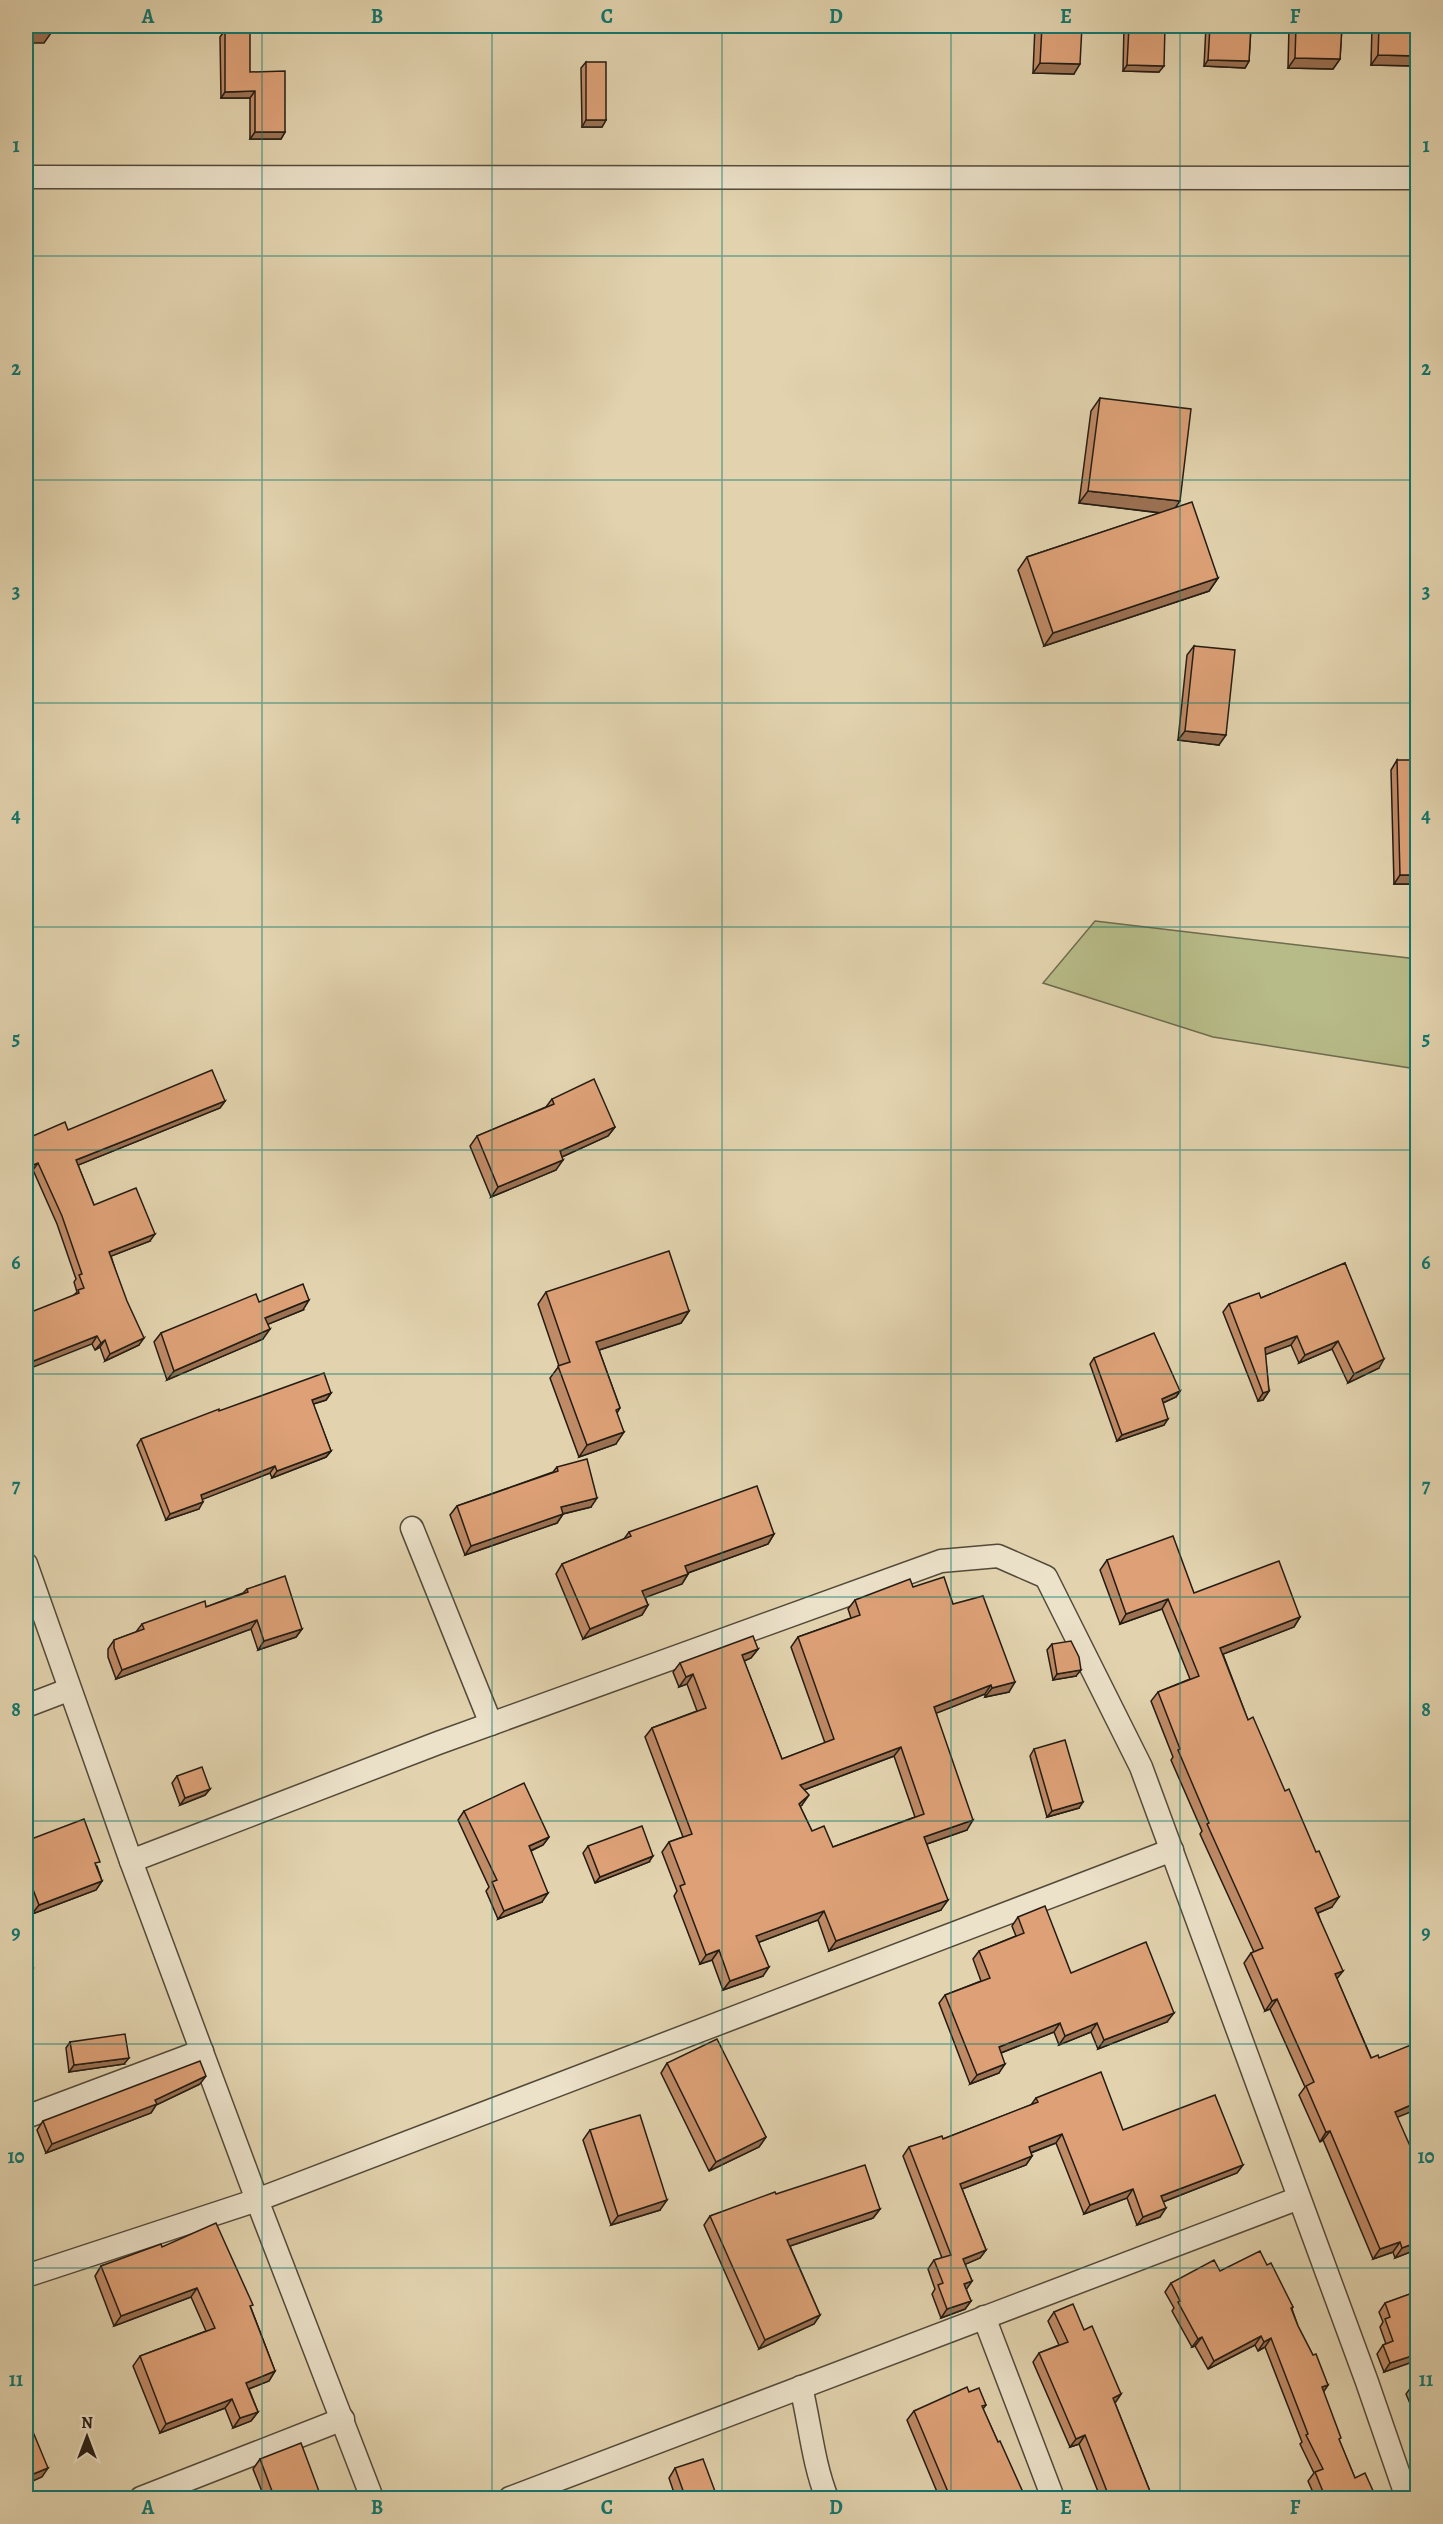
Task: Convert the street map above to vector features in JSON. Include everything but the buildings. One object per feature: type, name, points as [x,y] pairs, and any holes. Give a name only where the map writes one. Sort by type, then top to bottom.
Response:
[{"type":"street","points":[[26,177],[1418,178]]},
{"type":"street","points":[[412,1528],[491,1724]]},
{"type":"street","points":[[131,1861],[491,1724],[941,1561],[999,1556],[1046,1577],[1142,1767],[1367,2382],[1407,2499]]},
{"type":"street","points":[[26,1564],[68,1690],[131,1861],[257,2200],[372,2499]]},
{"type":"street","points":[[26,1706],[68,1690]]},
{"type":"street","points":[[26,2276],[257,2200],[1172,1850]]},
{"type":"street","points":[[26,2117],[202,2051]]},
{"type":"street","points":[[510,2499],[1299,2198]]},
{"type":"street","points":[[984,2317],[1053,2499]]},
{"type":"street","points":[[801,2387],[819,2478],[827,2499]]},
{"type":"street","points":[[141,2499],[343,2419]]},
{"type":"green space","points":[[1095,921],[1417,959],[1417,1069],[1213,1037],[1043,983]]}]
